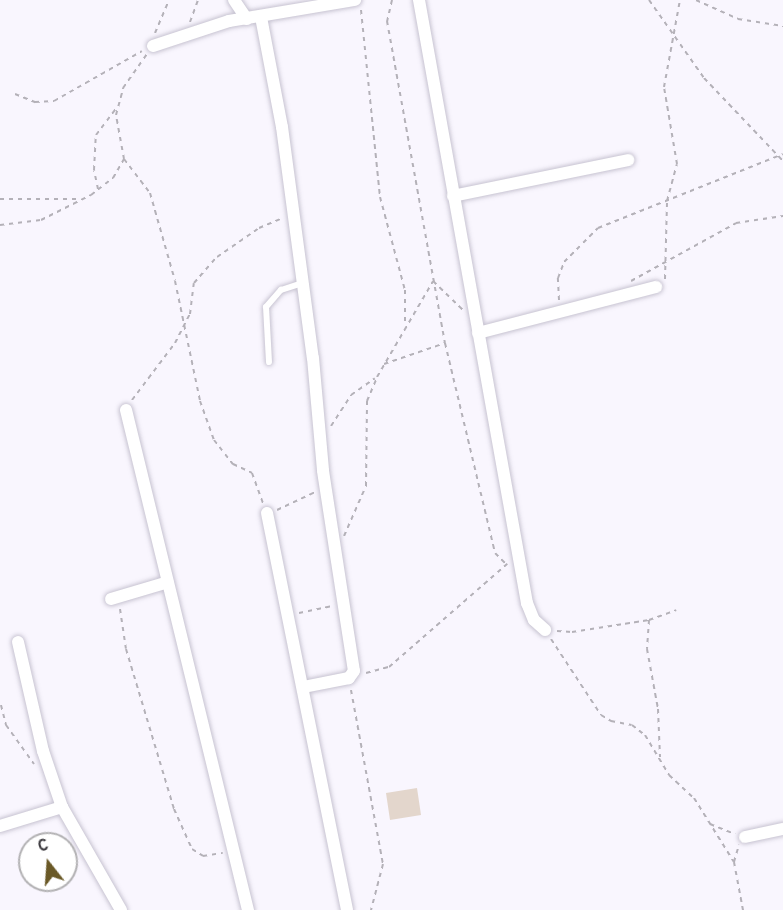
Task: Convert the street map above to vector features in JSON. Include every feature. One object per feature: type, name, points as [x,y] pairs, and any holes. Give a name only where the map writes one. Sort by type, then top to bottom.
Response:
[{"type":"street","points":[[234,0],[247,19]]},
{"type":"street","points":[[419,0],[527,603],[534,620],[545,630]]},
{"type":"street","points":[[153,46],[183,35],[247,19],[346,1]]},
{"type":"street","points":[[261,17],[294,213],[325,486],[351,675],[303,687]]},
{"type":"street","points":[[453,196],[628,160]]},
{"type":"street","points":[[477,328],[560,312],[656,287]]},
{"type":"street","points":[[126,410],[248,910]]},
{"type":"street","points":[[267,513],[347,910]]},
{"type":"street","points":[[114,598],[168,582]]},
{"type":"street","points":[[18,642],[43,751],[62,807],[121,910]]},
{"type":"street","points":[[0,826],[62,807]]},
{"type":"street","points":[[745,837],[783,829]]},
{"type":"lane","points":[[269,362],[266,307],[281,290],[303,283]]},
{"type":"path","points":[[169,0],[156,24],[153,46],[123,88],[116,115],[124,159],[150,193],[175,281],[182,328],[200,401],[214,440],[233,464],[252,473],[267,513],[291,506],[325,486]]},
{"type":"path","points":[[183,35],[198,0]]},
{"type":"path","points":[[359,0],[380,197],[405,290],[405,324]]},
{"type":"path","points":[[392,0],[387,21],[445,343],[495,553],[513,572]]},
{"type":"path","points":[[649,0],[704,78],[781,155],[783,161]]},
{"type":"path","points":[[656,287],[666,278],[667,201],[677,164],[664,87],[680,0]]},
{"type":"path","points":[[696,0],[738,19],[783,26]]},
{"type":"path","points":[[15,94],[35,102],[54,101],[153,46]]},
{"type":"path","points":[[98,189],[94,170],[96,135],[119,105]]},
{"type":"path","points":[[560,312],[558,278],[564,262],[598,228],[781,155]]},
{"type":"path","points":[[0,225],[41,220],[83,199],[113,178],[124,159]]},
{"type":"path","points":[[0,199],[83,199]]},
{"type":"path","points":[[126,410],[190,314],[194,283],[217,257],[259,228],[294,213]]},
{"type":"path","points":[[628,282],[736,223],[783,216]]},
{"type":"path","points":[[335,551],[355,519],[366,486],[367,401],[405,324],[433,281]]},
{"type":"path","points":[[433,281],[477,328]]},
{"type":"path","points":[[384,364],[445,343]]},
{"type":"path","points":[[320,444],[351,395],[377,377]]},
{"type":"path","points":[[371,910],[383,864],[351,675],[368,673],[389,666],[518,555]]},
{"type":"path","points":[[114,598],[126,649],[174,809],[192,849],[203,856],[234,851]]},
{"type":"path","points":[[288,616],[343,604]]},
{"type":"path","points":[[545,630],[572,632],[649,620],[676,610]]},
{"type":"path","points":[[649,620],[647,649],[658,709],[660,760]]},
{"type":"path","points":[[545,630],[602,715],[639,730],[669,776],[694,798],[734,862],[743,910]]},
{"type":"path","points":[[1,705],[6,724],[36,765]]},
{"type":"path","points":[[710,824],[745,837],[737,847],[734,862]]},
{"type":"building","points":[[417,788],[421,815],[390,820],[386,793]]}]
